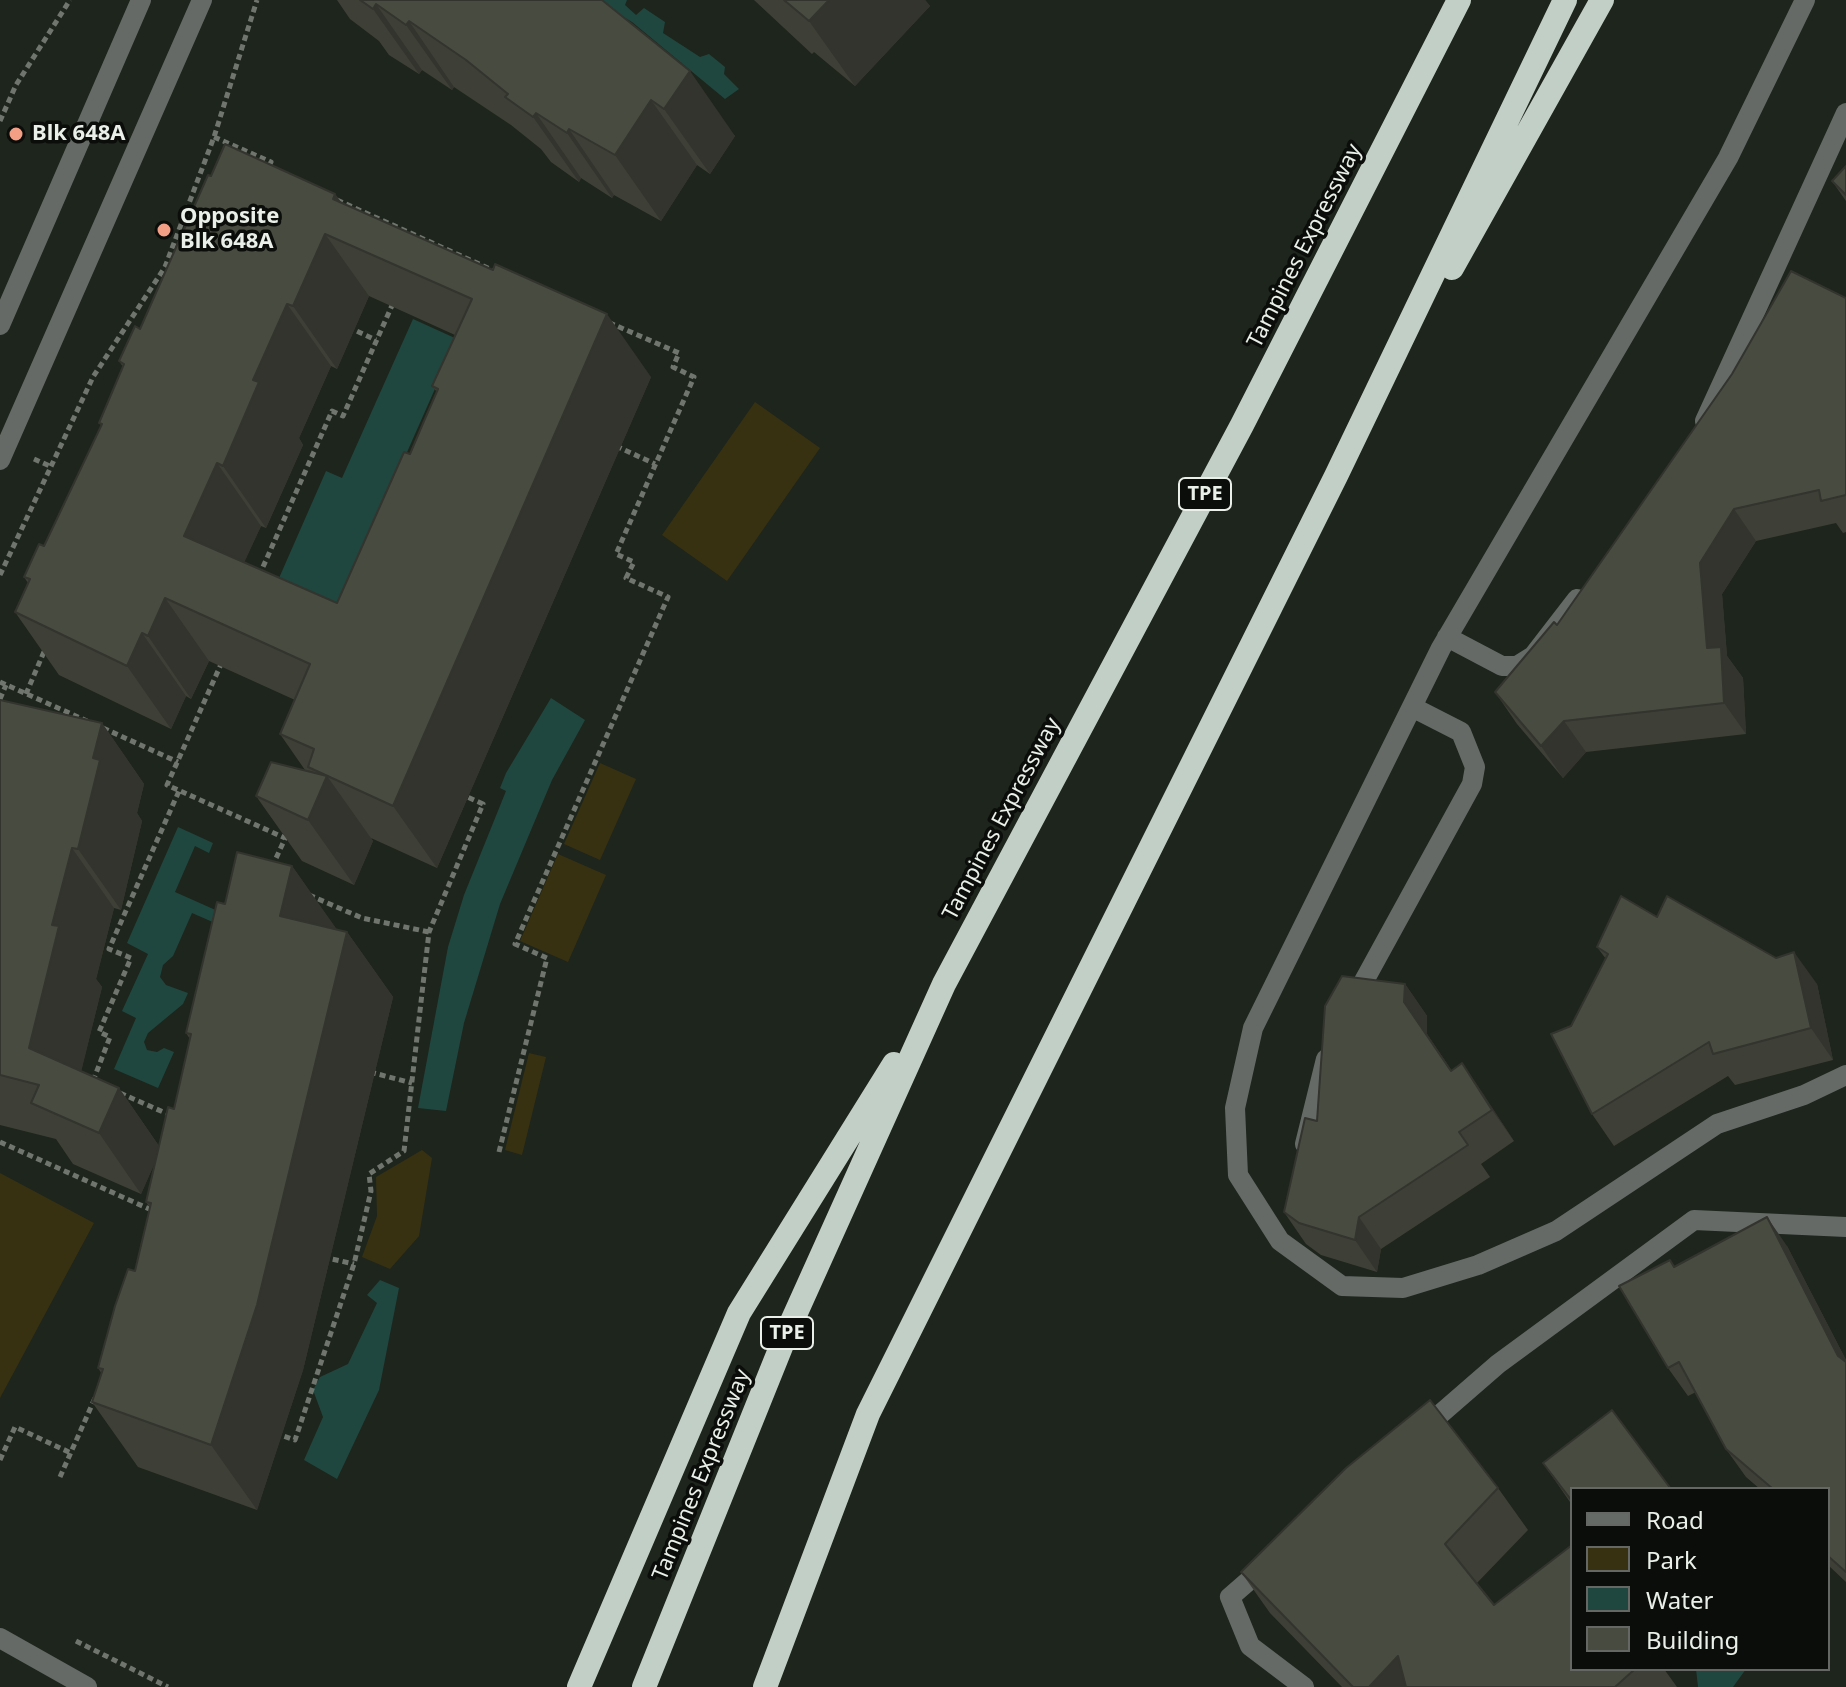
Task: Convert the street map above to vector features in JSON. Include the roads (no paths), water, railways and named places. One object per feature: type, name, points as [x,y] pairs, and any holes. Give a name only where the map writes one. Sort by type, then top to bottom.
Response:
[{"type":"highway","name":"Tampines Expressway","points":[[644,1687],[785,1337],[944,984],[1242,425],[1459,0]]},
{"type":"highway","points":[[765,1687],[868,1414],[1336,476],[1565,0]]},
{"type":"highway","points":[[1336,476],[1602,0]]},
{"type":"highway","points":[[579,1687],[739,1313],[944,984]]},
{"type":"street","points":[[0,325],[141,0]]},
{"type":"street","points":[[0,460],[202,0]]},
{"type":"street","points":[[1805,0],[1728,158],[1447,637],[1253,1028],[1235,1108],[1238,1175],[1280,1241],[1342,1286],[1403,1288],[1478,1265],[1556,1231],[1717,1124],[1804,1095],[1846,1075]]},
{"type":"street","points":[[1693,446],[1846,113]]},
{"type":"street","points":[[1447,637],[1502,666],[1517,666],[1533,656],[1589,582]]},
{"type":"street","points":[[1345,1015],[1472,784],[1475,767],[1461,732],[1412,707]]},
{"type":"street","points":[[1300,1164],[1330,1042]]},
{"type":"street","points":[[1280,1241],[1288,1211]]},
{"type":"street","points":[[1405,1445],[1498,1364],[1694,1220],[1846,1227]]},
{"type":"street","points":[[1288,1546],[1230,1597],[1250,1646],[1304,1687]]},
{"type":"street","points":[[0,1638],[87,1687]]},
{"type":"water","points":[[594,0],[627,0],[625,5],[636,15],[644,8],[665,22],[663,33],[700,57],[709,54],[725,67],[724,74],[739,89],[725,99],[632,22]]},
{"type":"water","points":[[413,319],[457,339],[332,622],[272,594],[326,471],[342,478]]},
{"type":"water","points":[[551,698],[585,720],[552,780],[500,904],[464,1023],[446,1111],[418,1108],[448,947],[464,895],[506,791],[500,788],[506,773]]},
{"type":"water","points":[[178,827],[213,843],[209,853],[195,846],[175,892],[220,912],[215,923],[192,913],[173,956],[163,965],[160,977],[166,985],[188,993],[183,1004],[148,1033],[144,1042],[147,1050],[157,1052],[164,1048],[174,1052],[158,1088],[114,1069],[136,1018],[122,1011],[148,954],[127,943]]},
{"type":"water","points":[[380,1280],[399,1288],[379,1390],[337,1479],[304,1460],[323,1417],[313,1390],[320,1377],[348,1364],[377,1303],[367,1295]]},
{"type":"water","points":[[1696,1671],[1745,1671],[1733,1687],[1698,1687]]},
{"type":"place","name":"Blk 648A","points":[[16,134]]},
{"type":"place","name":"Opposite Blk 648A","points":[[164,230]]}]
